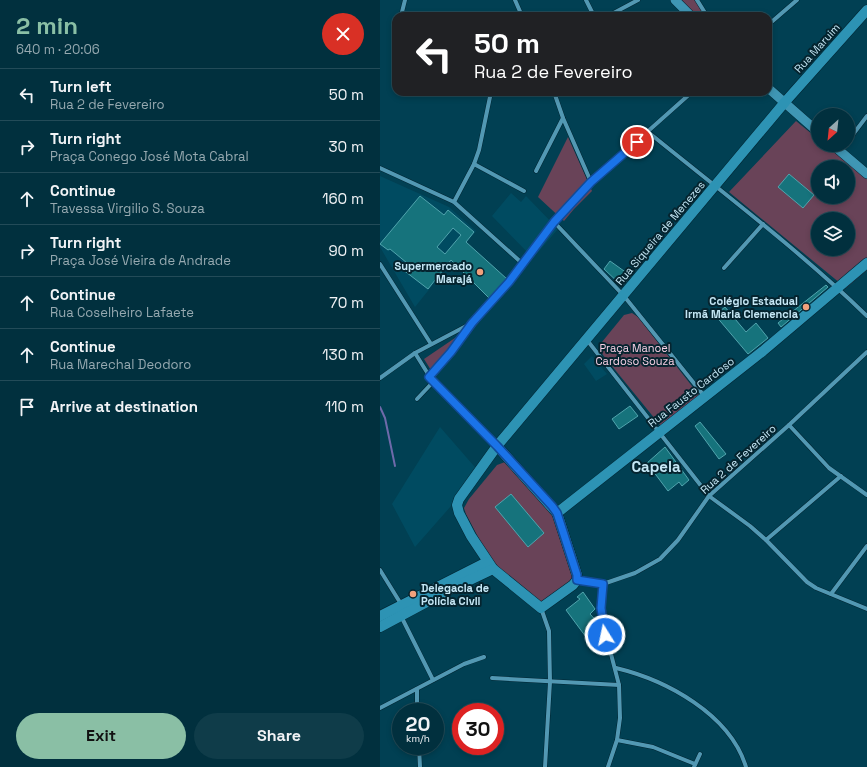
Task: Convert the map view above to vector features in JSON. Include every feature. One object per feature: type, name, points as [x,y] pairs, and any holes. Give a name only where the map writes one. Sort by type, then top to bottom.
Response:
[{"type":"main road","name":"Rua Maruim","points":[[715,186],[785,102],[867,10]]},
{"type":"main road","name":"Rua Siqueira de Menezes","points":[[624,296],[715,186]]},
{"type":"main road","name":"Rua Fausto Cardoso","points":[[557,513],[705,397],[867,263]]},
{"type":"main road","points":[[497,446],[557,513],[577,575],[577,580],[573,585],[541,608],[490,565],[459,513],[457,505],[461,495],[497,446],[624,296]]},
{"type":"main road","points":[[380,616],[401,610],[451,589],[490,565]]},
{"type":"main road","points":[[380,627],[401,610]]},
{"type":"street","points":[[402,12],[405,0]]},
{"type":"street","points":[[515,0],[520,12]]},
{"type":"street","points":[[586,0],[592,12]]},
{"type":"street","points":[[616,12],[638,0]]},
{"type":"street","points":[[675,0],[687,12]]},
{"type":"street","points":[[697,0],[704,12]]},
{"type":"street","points":[[772,22],[797,0]]},
{"type":"street","points":[[772,91],[811,126]]},
{"type":"street","points":[[454,202],[474,164],[479,150],[489,96]]},
{"type":"street","points":[[555,96],[563,118],[591,182]]},
{"type":"street","points":[[429,377],[451,352],[472,323],[505,287],[554,222],[591,182],[688,96]]},
{"type":"street","points":[[855,132],[867,116]]},
{"type":"street","points":[[536,171],[563,118]]},
{"type":"street","points":[[648,132],[763,224],[838,288],[867,316]]},
{"type":"street","points":[[844,152],[867,174]]},
{"type":"street","points":[[474,164],[524,191]]},
{"type":"street","points":[[380,168],[454,202],[523,264]]},
{"type":"street","points":[[554,222],[624,296],[705,397]]},
{"type":"street","points":[[724,268],[763,224]]},
{"type":"street","points":[[380,264],[431,344]]},
{"type":"street","points":[[380,378],[415,353],[472,323]]},
{"type":"street","points":[[587,340],[709,496],[750,526],[766,540],[807,582],[867,609]]},
{"type":"street","name":"Rua 2 de Fevereiro","points":[[577,580],[603,584],[635,573],[660,559],[678,540],[709,496],[789,425],[867,352]]},
{"type":"street","points":[[415,353],[433,382],[497,446]]},
{"type":"street","points":[[417,399],[433,382]]},
{"type":"street","points":[[789,425],[820,460],[867,494]]},
{"type":"street","points":[[766,540],[841,476]]},
{"type":"street","points":[[831,594],[867,546]]},
{"type":"street","points":[[380,570],[401,610],[433,680]]},
{"type":"street","points":[[603,584],[601,608],[603,623],[616,668],[619,685],[620,718],[617,740],[608,767]]},
{"type":"street","points":[[541,608],[549,631],[550,682],[545,767]]},
{"type":"street","points":[[380,708],[464,664],[484,657]]},
{"type":"street","points":[[616,668],[646,677],[665,686],[705,710],[730,736],[738,747],[746,767]]},
{"type":"street","points":[[492,678],[619,685]]},
{"type":"street","points":[[416,689],[417,703]]},
{"type":"street","points":[[617,740],[653,747],[694,765],[700,754]]},
{"type":"street","points":[[419,755],[420,767]]},
{"type":"shaded area","points":[[380,176],[449,207],[476,231],[415,307],[380,247]]},
{"type":"shaded area","points":[[511,193],[521,202],[526,196],[558,229],[533,258],[492,216]]},
{"type":"shaded area","points":[[592,356],[607,374],[596,381],[584,364]]},
{"type":"shaded area","points":[[440,427],[480,473],[415,547],[392,504]]},
{"type":"green space","points":[[677,0],[698,0],[706,12],[690,12]]},
{"type":"green space","points":[[796,121],[811,133],[811,152],[834,152],[844,160],[811,160],[811,204],[855,204],[855,169],[867,179],[867,270],[846,288],[729,192]]},
{"type":"green space","points":[[568,137],[592,191],[564,221],[538,197]]},
{"type":"green space","name":"Praça Manoel Cardoso Souza","points":[[632,313],[638,317],[702,399],[664,430],[603,355],[600,349],[602,342],[624,315]]},
{"type":"green space","points":[[480,321],[434,375],[424,359]]},
{"type":"green space","points":[[505,462],[558,512],[575,581],[545,604],[538,601],[498,570],[489,558],[464,508],[469,499],[497,465]]},
{"type":"building","points":[[789,174],[811,192],[811,199],[803,208],[778,187]]},
{"type":"building","points":[[420,196],[444,215],[448,210],[474,232],[466,242],[507,279],[489,298],[451,260],[428,289],[402,269],[407,263],[390,249],[388,250],[380,244]],"holes":[[[453,228],[461,235],[445,254],[437,247]]]},
{"type":"building","points":[[610,261],[631,276],[622,286],[604,269]]},
{"type":"building","points":[[826,285],[828,287],[781,327],[778,323]]},
{"type":"building","points":[[725,307],[746,332],[756,323],[768,338],[748,354],[715,315]]},
{"type":"building","points":[[630,406],[638,416],[619,429],[612,419]]},
{"type":"building","points":[[700,422],[726,454],[719,459],[695,426]]},
{"type":"building","points":[[665,447],[689,480],[682,486],[679,482],[668,491],[647,463]]},
{"type":"building","points":[[511,494],[544,533],[528,547],[495,507]]},
{"type":"building","points":[[583,592],[595,609],[590,614],[600,625],[604,642],[586,637],[566,610],[580,599],[577,597]]},
{"type":"waterway","points":[[380,407],[385,418],[395,466]]},
{"type":"place","name":"Supermercado Marajá","points":[[480,272]]},
{"type":"place","name":"Colégio Estadual Irmã Maria Clemencia","points":[[806,307]]},
{"type":"place","name":"Delegacia de Polícia Civil","points":[[413,594]]},
{"type":"district","name":"Capela","points":[[656,466]]},
{"type":"route","points":[[605,635],[601,608],[603,584],[577,580],[577,575],[557,513],[497,446],[429,377],[451,352],[472,323],[509,282],[554,222],[591,182],[637,142]]}]
